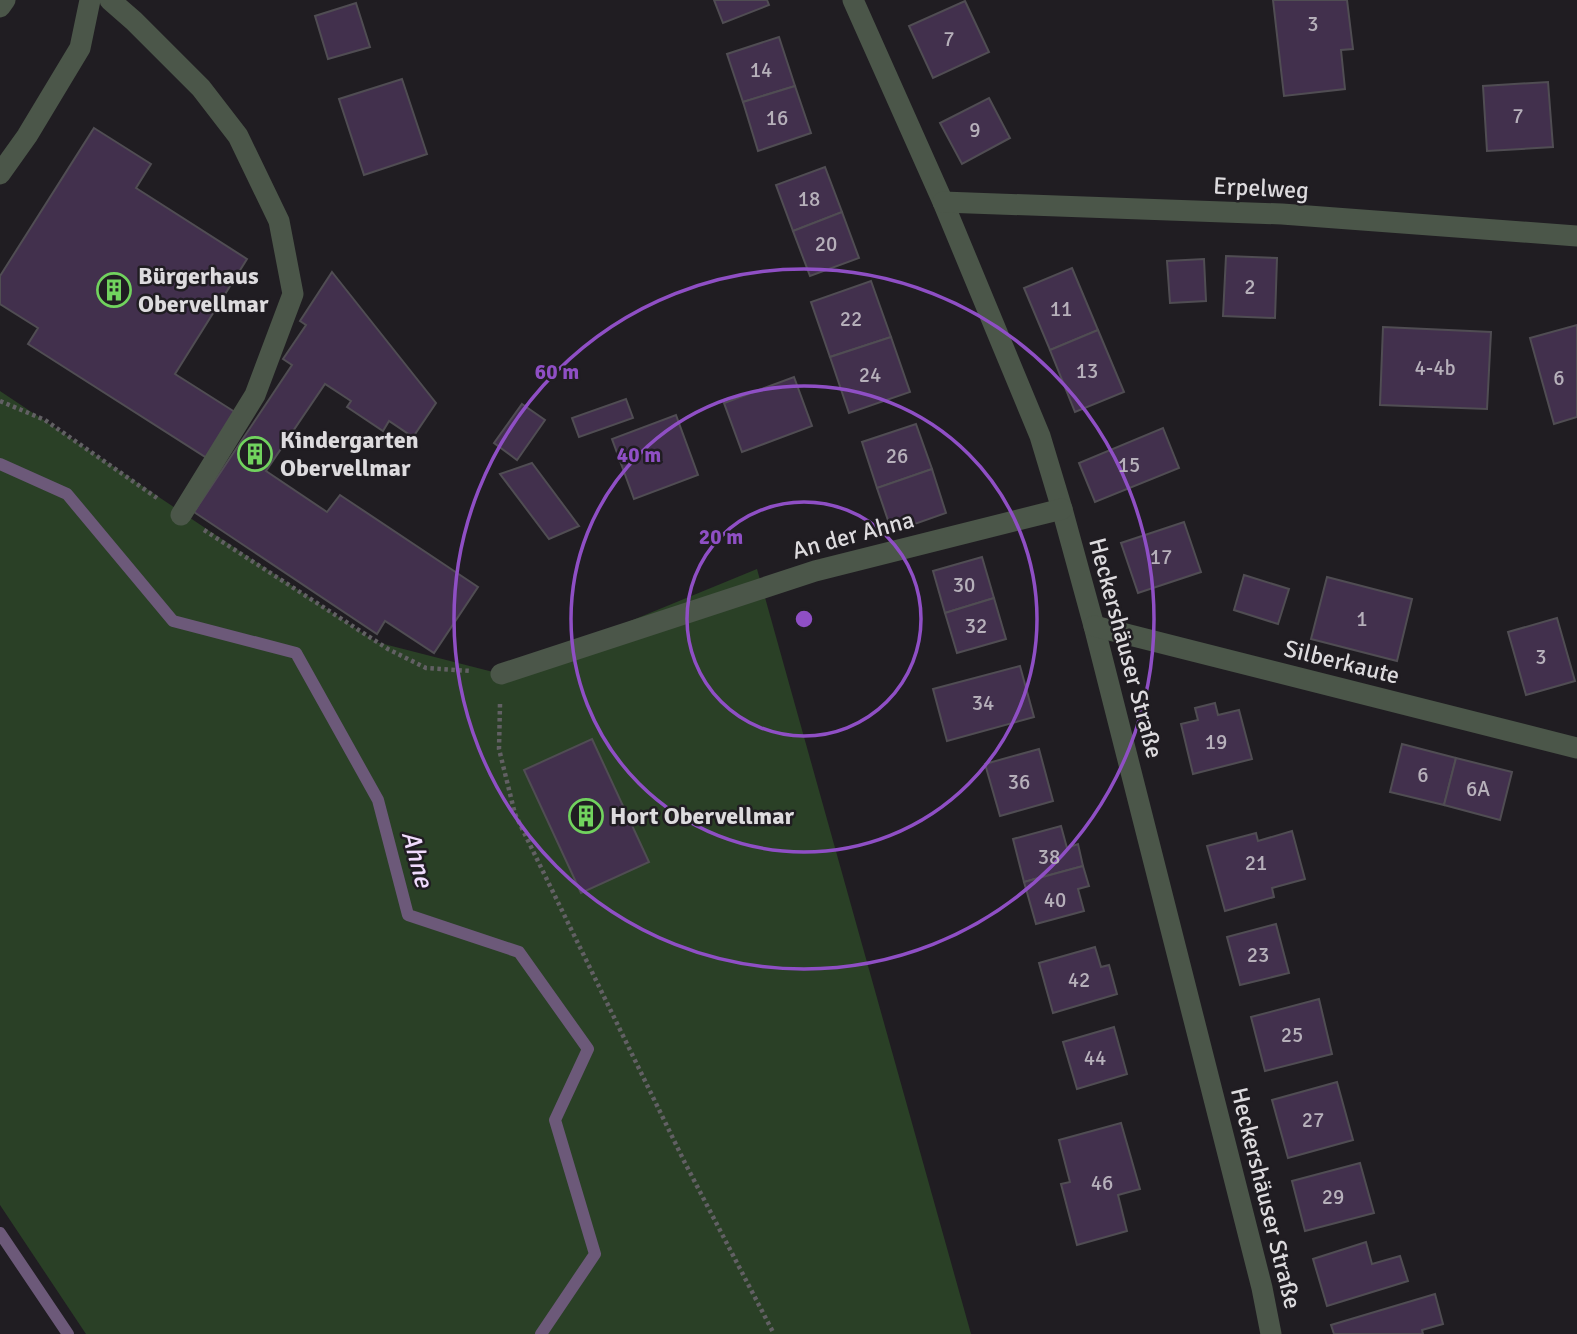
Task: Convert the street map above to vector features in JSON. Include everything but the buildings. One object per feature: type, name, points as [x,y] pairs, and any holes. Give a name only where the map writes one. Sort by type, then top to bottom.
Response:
[{"type":"street","points":[[0,7],[5,0]]},
{"type":"street","points":[[0,174],[80,48],[90,0]]},
{"type":"street","points":[[110,0],[201,88],[237,136],[279,221],[293,294],[255,395],[181,515]]},
{"type":"street","name":"Heckershäuser Straße","points":[[853,0],[943,202],[1040,436],[1094,626],[1272,1334]]},
{"type":"street","name":"Erpelweg","points":[[943,202],[1282,214],[1577,236]]},
{"type":"street","name":"An der Ahna","points":[[501,674],[815,571],[1062,509]]},
{"type":"street","name":"Silberkaute","points":[[1094,626],[1577,748]]},
{"type":"path","points":[[0,401],[45,420],[181,515],[388,649],[426,668],[501,674],[499,749],[515,814],[685,1163],[774,1334]]},
{"type":"green space","points":[[0,391],[376,642],[501,674],[757,569],[971,1334],[86,1334],[0,1205]]},
{"type":"waterway","name":"Ahne","points":[[0,464],[67,494],[173,621],[296,653],[378,800],[408,915],[519,952],[588,1049],[555,1120],[595,1254],[541,1334]]},
{"type":"waterway","points":[[0,1233],[68,1334]]},
{"type":"place","name":"Bürgerhaus Obervellmar","points":[[114,290]]},
{"type":"place","name":"Kindergarten Obervellmar","points":[[255,454]]},
{"type":"place","name":"Hort Obervellmar","points":[[586,816]]}]
